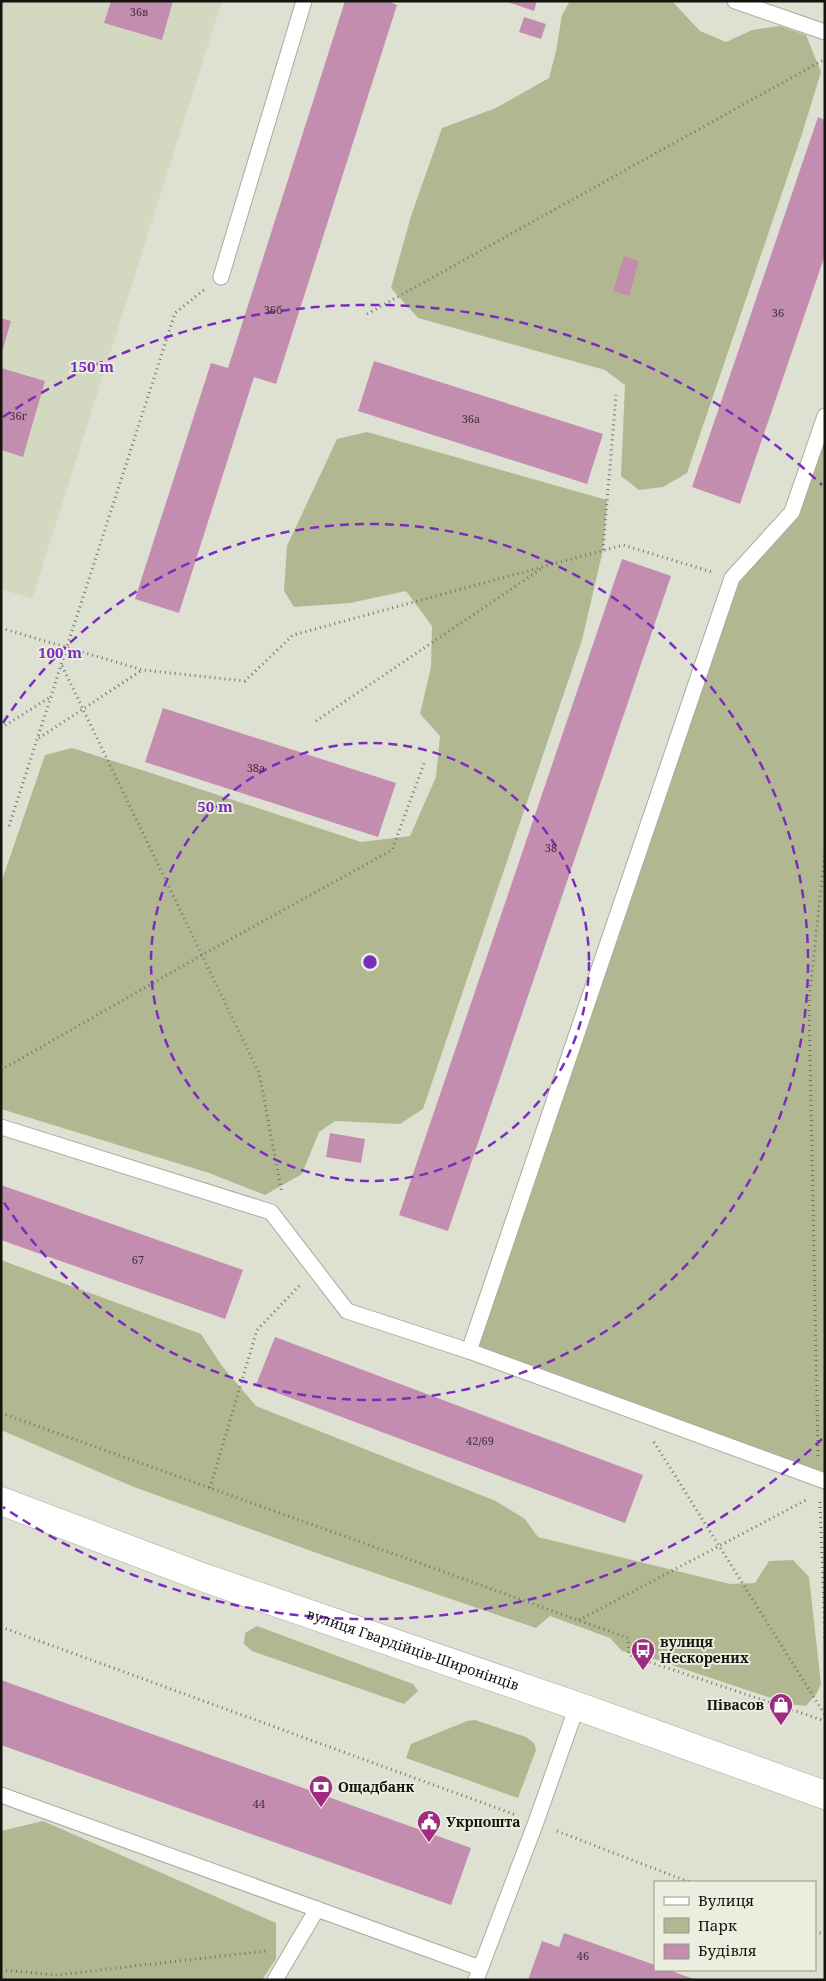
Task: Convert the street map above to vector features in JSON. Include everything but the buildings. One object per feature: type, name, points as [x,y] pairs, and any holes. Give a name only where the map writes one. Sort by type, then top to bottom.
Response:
[{"type":"main road","name":"вулиця Гвардійців-Широнінців","points":[[1,1501],[202,1577],[577,1706],[825,1795]]},
{"type":"lane","points":[[221,277],[304,1]]},
{"type":"lane","points":[[736,1],[825,32]]},
{"type":"lane","points":[[469,1352],[732,578],[792,512],[825,416]]},
{"type":"lane","points":[[1,1127],[272,1212],[347,1311],[469,1352],[635,1412],[821,1484]]},
{"type":"lane","points":[[1,1795],[317,1909],[478,1974],[536,1822],[577,1706]]},
{"type":"lane","points":[[275,1980],[317,1909]]},
{"type":"path","points":[[367,314],[825,59]]},
{"type":"path","points":[[9,826],[175,313],[221,277]]},
{"type":"path","points":[[603,550],[616,395]]},
{"type":"path","points":[[1,628],[143,670],[245,681],[293,635],[623,544],[732,578]]},
{"type":"path","points":[[316,721],[545,566]]},
{"type":"path","points":[[62,666],[259,1073],[291,1237]]},
{"type":"path","points":[[39,738],[143,670]]},
{"type":"path","points":[[1,728],[52,695]]},
{"type":"path","points":[[1,1070],[202,955],[392,850],[425,761]]},
{"type":"path","points":[[825,850],[809,1001],[825,1638]]},
{"type":"path","points":[[210,1488],[257,1330],[315,1269]]},
{"type":"path","points":[[635,1412],[825,1715]]},
{"type":"path","points":[[1,1413],[628,1638],[629,1655],[825,1721]]},
{"type":"path","points":[[578,1620],[719,1546],[821,1484]]},
{"type":"path","points":[[1,1627],[536,1822],[686,1881]]},
{"type":"path","points":[[1,1970],[56,1975],[294,1948]]},
{"type":"shaded area","points":[[1,1],[222,1],[32,599],[1,589]]},
{"type":"green space","points":[[570,1],[672,1],[700,31],[726,42],[752,30],[780,26],[806,35],[821,72],[802,134],[687,473],[663,487],[639,490],[621,476],[625,385],[605,370],[418,318],[391,288],[411,216],[442,128],[496,108],[549,78],[562,15]]},
{"type":"green space","points":[[825,416],[825,1481],[469,1351],[732,578],[792,512]]},
{"type":"green space","points":[[367,432],[607,500],[603,550],[582,640],[423,1109],[400,1124],[335,1121],[319,1132],[302,1174],[265,1195],[209,1173],[1,1109],[1,883],[45,755],[72,748],[361,842],[410,836],[436,777],[440,736],[420,714],[431,667],[432,626],[406,591],[350,603],[294,607],[284,591],[287,546],[337,439]]},
{"type":"green space","points":[[1,1260],[201,1334],[222,1366],[256,1406],[496,1501],[525,1519],[538,1537],[730,1584],[755,1583],[769,1561],[793,1560],[809,1577],[821,1684],[817,1693],[806,1706],[789,1704],[654,1659],[622,1651],[610,1638],[550,1616],[536,1628],[325,1556],[134,1487],[1,1430]]},
{"type":"green space","points":[[257,1626],[413,1684],[418,1691],[404,1704],[252,1651],[244,1644],[245,1633]]},
{"type":"green space","points":[[475,1720],[526,1737],[534,1743],[536,1750],[518,1798],[406,1758],[411,1744],[467,1721]]},
{"type":"green space","points":[[43,1821],[276,1923],[276,1959],[262,1980],[1,1980],[1,1831]]},
{"type":"place","name":"вулиця Нескорених","points":[[643,1671]]},
{"type":"place","name":"Півасов","points":[[781,1726]]},
{"type":"place","name":"Ощадбанк","points":[[321,1808]]},
{"type":"place","name":"Укрпошта","points":[[429,1843]]}]
